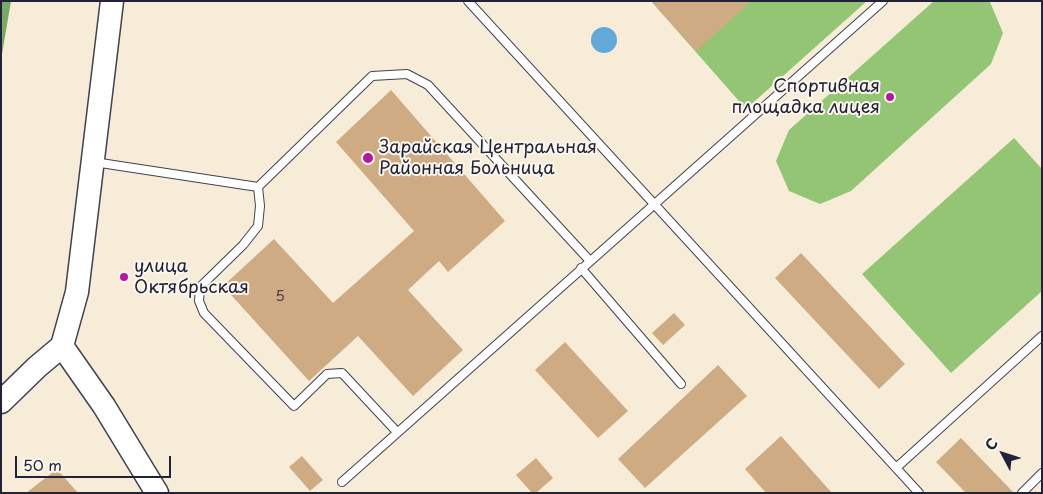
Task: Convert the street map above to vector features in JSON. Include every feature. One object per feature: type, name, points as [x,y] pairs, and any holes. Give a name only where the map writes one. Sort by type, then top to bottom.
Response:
[{"type":"main road","points":[[1,402],[62,346],[77,292],[112,1]]},
{"type":"main road","points":[[62,346],[104,406],[157,493]]},
{"type":"lane","points":[[468,1],[918,493]]},
{"type":"lane","points":[[342,482],[883,1]]},
{"type":"lane","points":[[258,187],[372,76],[407,74],[428,85],[590,261]]},
{"type":"lane","points":[[92,162],[258,187]]},
{"type":"lane","points":[[258,187],[260,206],[258,226],[244,245],[200,287],[199,301],[204,313],[294,406],[327,374],[342,373],[397,432]]},
{"type":"lane","points":[[581,268],[682,384]]},
{"type":"lane","points":[[896,468],[1042,336]]},
{"type":"lane","points":[[1022,493],[1042,473]]},
{"type":"green space","points":[[1,1],[11,1],[1,60]]},
{"type":"green space","points":[[651,1],[867,1],[746,109]]},
{"type":"green space","name":"Спортивная площадка лицея","points":[[934,1],[990,2],[1003,33],[991,64],[851,191],[820,204],[789,191],[776,161],[789,130]]},
{"type":"green space","points":[[1014,138],[1042,169],[1042,291],[951,373],[862,274]]},
{"type":"water","points":[[604,27],[613,31],[617,40],[613,49],[604,53],[595,49],[591,40],[595,31]]},
{"type":"building","points":[[651,1],[751,1],[696,51]]},
{"type":"building","points":[[391,90],[505,221],[448,272],[439,261],[408,290],[463,350],[413,396],[358,336],[309,381],[223,286],[274,239],[333,303],[414,231],[336,142]]},
{"type":"building","points":[[801,253],[905,364],[879,389],[775,278]]},
{"type":"building","points":[[674,313],[685,325],[663,345],[652,333]]},
{"type":"building","points":[[565,342],[628,411],[598,438],[535,370]]},
{"type":"building","points":[[718,365],[747,396],[645,488],[618,459]]},
{"type":"building","points":[[781,436],[832,493],[766,493],[745,469]]},
{"type":"building","points":[[961,438],[1014,493],[966,493],[936,462]]},
{"type":"building","points":[[302,456],[323,480],[310,491],[289,467]]},
{"type":"building","points":[[536,458],[553,478],[536,493],[532,493],[516,475]]},
{"type":"building","points":[[57,469],[78,493],[26,493]]},
{"type":"place","name":"Спортивная площадка лицея","points":[[890,97]]},
{"type":"place","name":"Зарайская Центральная Районная Больница","points":[[368,158]]},
{"type":"place","name":"улица Октябрьская","points":[[124,277]]}]
